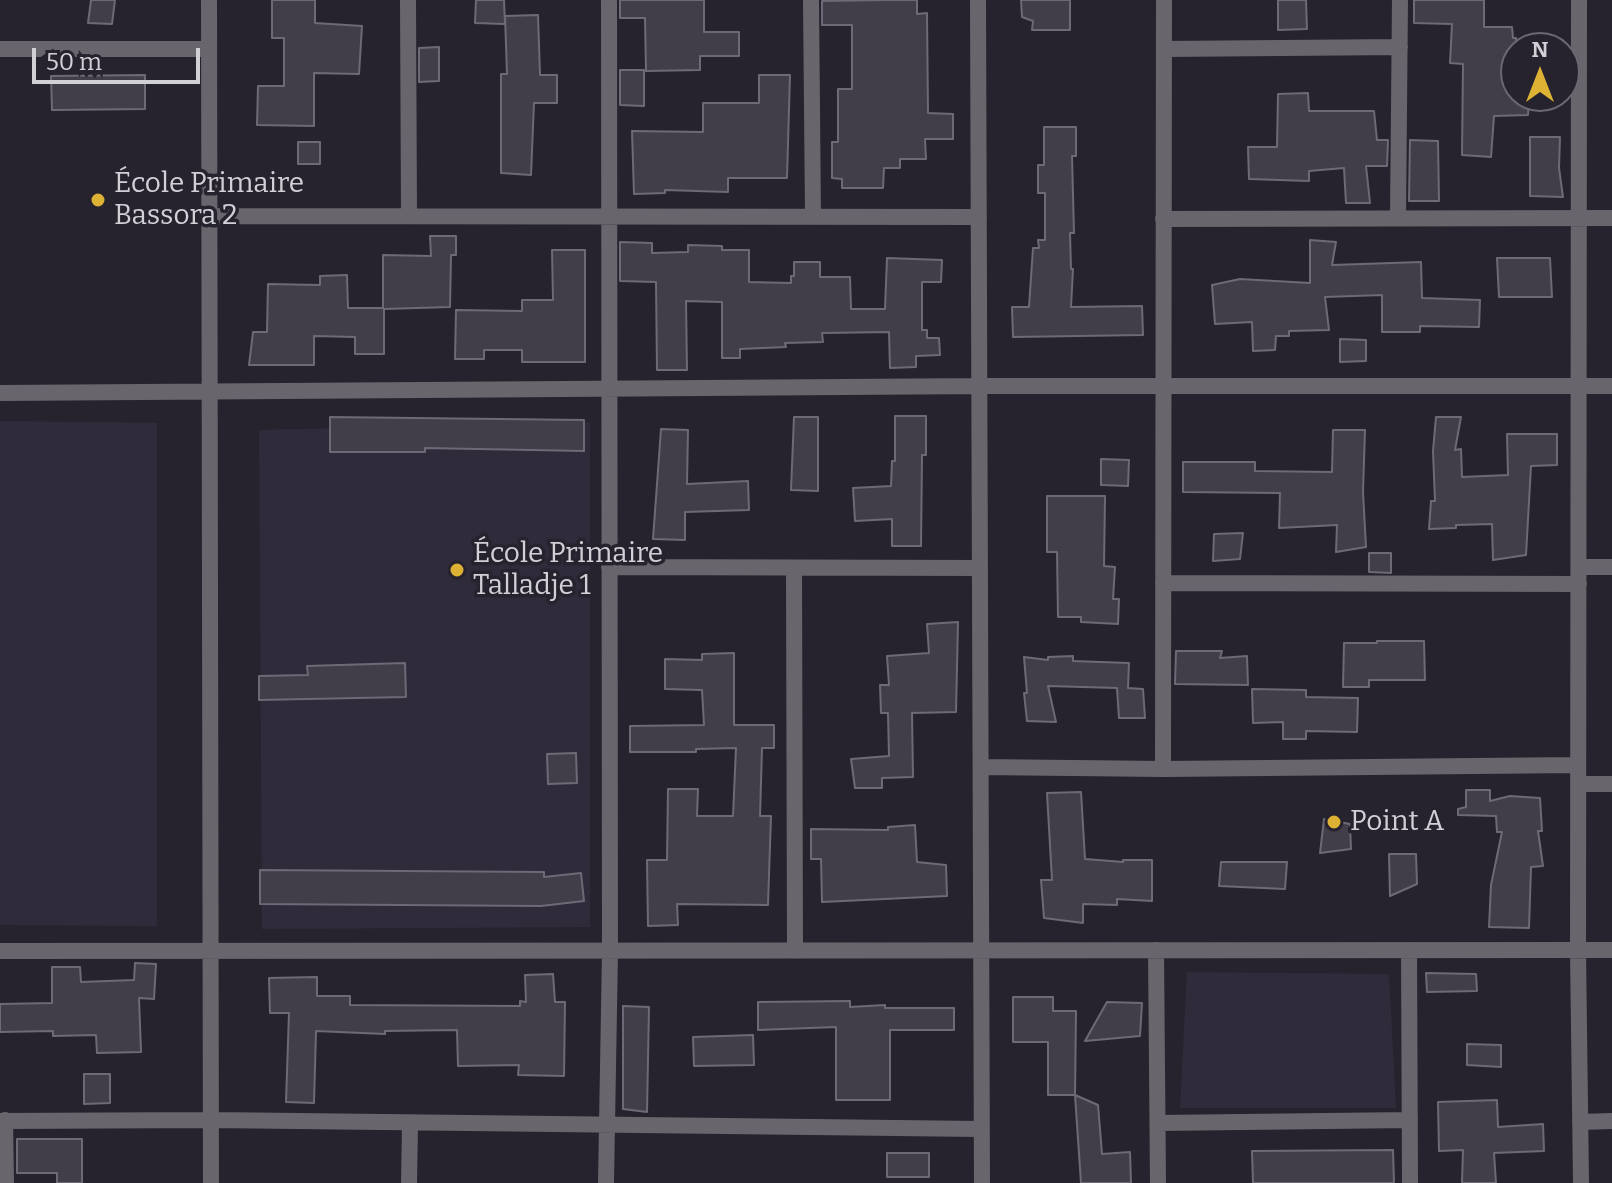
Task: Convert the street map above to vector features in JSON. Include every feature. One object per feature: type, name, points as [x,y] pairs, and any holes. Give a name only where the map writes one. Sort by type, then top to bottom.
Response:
[{"type":"street","points":[[209,0],[211,1183]]},
{"type":"street","points":[[408,0],[409,216]]},
{"type":"street","points":[[606,1183],[610,951],[609,0]]},
{"type":"street","points":[[811,0],[813,217]]},
{"type":"street","points":[[978,0],[982,1183]]},
{"type":"street","points":[[1163,769],[1164,0]]},
{"type":"street","points":[[1398,218],[1400,0]]},
{"type":"street","points":[[1579,0],[1578,950],[1581,1183]]},
{"type":"street","points":[[1164,49],[1400,47]]},
{"type":"street","points":[[0,49],[209,49]]},
{"type":"street","points":[[210,216],[979,217]]},
{"type":"street","points":[[1163,219],[1612,218]]},
{"type":"street","points":[[0,393],[979,386],[1612,386]]},
{"type":"street","points":[[609,567],[980,568]]},
{"type":"street","points":[[1163,583],[1579,575],[1612,567]]},
{"type":"street","points":[[794,568],[795,951]]},
{"type":"street","points":[[981,767],[1163,769],[1578,765]]},
{"type":"street","points":[[1579,784],[1612,784]]},
{"type":"street","points":[[1156,950],[1158,1183]]},
{"type":"street","points":[[1409,950],[1410,1183]]},
{"type":"street","points":[[0,951],[1612,950]]},
{"type":"street","points":[[6,1183],[3,1120],[981,1129]]},
{"type":"street","points":[[1158,1123],[1410,1120]]},
{"type":"street","points":[[1580,1122],[1612,1121]]},
{"type":"street","points":[[409,1183],[410,1124]]},
{"type":"shaded area","points":[[0,421],[157,423],[157,926],[0,925]]},
{"type":"shaded area","points":[[590,422],[590,927],[262,929],[259,430]]},
{"type":"shaded area","points":[[1187,972],[1389,974],[1396,1108],[1180,1108]]},
{"type":"building","points":[[91,0],[115,0],[112,24],[88,23]]},
{"type":"building","points":[[272,0],[315,0],[315,23],[362,26],[359,74],[314,73],[314,126],[257,125],[258,86],[284,86],[284,38],[272,38]]},
{"type":"building","points":[[476,0],[504,0],[505,24],[475,23]]},
{"type":"building","points":[[620,0],[704,0],[704,32],[739,32],[739,56],[700,56],[700,70],[646,71],[645,18],[620,18]]},
{"type":"building","points":[[917,0],[917,14],[927,13],[928,113],[953,114],[953,139],[925,139],[926,159],[900,159],[900,168],[884,168],[883,188],[842,188],[842,179],[832,178],[832,142],[838,142],[838,89],[852,89],[852,25],[822,25],[822,1]]},
{"type":"building","points":[[1021,0],[1070,0],[1070,30],[1032,30],[1033,21],[1022,17]]},
{"type":"building","points":[[1278,0],[1306,0],[1307,29],[1278,30]]},
{"type":"building","points":[[1414,0],[1484,0],[1484,27],[1512,27],[1512,32],[1500,32],[1500,112],[1528,112],[1528,115],[1494,116],[1491,157],[1462,155],[1463,64],[1450,63],[1452,24],[1414,23]]},
{"type":"building","points":[[538,15],[540,75],[557,75],[557,103],[534,103],[531,175],[501,173],[501,74],[507,74],[505,16]]},
{"type":"building","points":[[439,47],[439,81],[419,82],[419,48]]},
{"type":"building","points":[[620,70],[644,70],[644,106],[620,105]]},
{"type":"building","points":[[145,75],[145,109],[52,110],[51,76]]},
{"type":"building","points":[[759,75],[790,75],[787,178],[728,178],[728,192],[665,190],[665,193],[634,194],[632,131],[703,132],[703,103],[759,103]]},
{"type":"building","points":[[1308,93],[1309,111],[1374,111],[1377,140],[1388,140],[1387,166],[1366,166],[1370,203],[1346,203],[1344,168],[1309,171],[1309,181],[1249,179],[1248,147],[1277,147],[1278,94]]},
{"type":"building","points":[[1044,127],[1076,127],[1076,156],[1072,156],[1074,233],[1070,233],[1073,269],[1071,307],[1142,306],[1143,335],[1013,337],[1012,307],[1029,307],[1033,248],[1039,248],[1038,240],[1045,240],[1045,193],[1038,193],[1038,165],[1044,165]]},
{"type":"building","points":[[1530,137],[1560,137],[1559,168],[1563,197],[1530,196]]},
{"type":"building","points":[[1410,140],[1438,141],[1439,201],[1409,201]]},
{"type":"building","points":[[298,142],[320,142],[320,164],[298,164]]},
{"type":"building","points":[[430,236],[456,236],[456,255],[451,255],[450,307],[384,309],[384,354],[355,354],[355,337],[314,336],[314,365],[249,365],[253,332],[267,332],[268,284],[320,285],[320,276],[347,275],[348,308],[383,308],[383,255],[431,256]]},
{"type":"building","points":[[1310,240],[1336,242],[1332,265],[1421,262],[1422,298],[1480,300],[1479,327],[1420,326],[1420,332],[1382,332],[1382,295],[1325,297],[1329,330],[1289,331],[1289,336],[1276,336],[1275,350],[1253,351],[1252,322],[1215,324],[1212,285],[1240,279],[1310,283]]},
{"type":"building","points":[[620,242],[652,243],[652,253],[688,252],[688,245],[749,250],[749,282],[791,283],[794,262],[820,262],[820,277],[850,277],[851,309],[885,309],[887,258],[942,260],[941,282],[922,282],[922,330],[927,330],[927,338],[939,338],[940,355],[916,356],[916,367],[890,368],[889,332],[822,333],[823,342],[740,349],[740,358],[722,358],[722,302],[686,301],[687,370],[657,370],[656,282],[620,281]]},
{"type":"building","points":[[552,250],[585,250],[585,362],[522,362],[522,350],[484,350],[484,359],[455,359],[456,310],[522,311],[522,300],[553,300]]},
{"type":"building","points":[[1497,258],[1550,258],[1552,297],[1499,297]]},
{"type":"building","points":[[1340,339],[1366,340],[1366,361],[1340,362]]},
{"type":"building","points":[[895,416],[926,416],[926,455],[922,455],[921,546],[892,546],[892,519],[855,521],[853,488],[891,486],[892,461],[895,461]]},
{"type":"building","points":[[330,417],[584,420],[584,451],[425,448],[425,452],[330,452]]},
{"type":"building","points":[[794,417],[818,417],[818,491],[791,490]]},
{"type":"building","points":[[1436,417],[1461,417],[1455,450],[1461,449],[1462,477],[1508,475],[1507,434],[1557,434],[1557,465],[1531,466],[1526,555],[1493,560],[1492,524],[1429,529],[1431,501],[1435,501],[1433,451]]},
{"type":"building","points":[[661,429],[688,430],[687,484],[748,481],[749,510],[685,512],[685,540],[653,539]]},
{"type":"building","points":[[1333,430],[1365,430],[1363,492],[1366,547],[1336,552],[1337,525],[1279,528],[1280,493],[1183,492],[1183,462],[1255,462],[1255,471],[1332,472]]},
{"type":"building","points":[[1101,459],[1129,460],[1128,486],[1101,485]]},
{"type":"building","points":[[1047,496],[1105,496],[1104,566],[1115,567],[1113,599],[1119,599],[1118,624],[1081,622],[1081,617],[1058,617],[1057,552],[1047,552]]},
{"type":"building","points":[[1243,533],[1240,559],[1213,561],[1214,534]]},
{"type":"building","points":[[1369,553],[1391,553],[1391,573],[1369,572]]},
{"type":"building","points":[[958,622],[956,712],[912,713],[913,777],[882,778],[882,788],[855,788],[851,759],[889,756],[888,713],[881,713],[880,685],[889,685],[887,656],[929,653],[927,624]]},
{"type":"building","points":[[1424,641],[1425,680],[1369,680],[1369,687],[1343,687],[1344,643]]},
{"type":"building","points":[[1176,651],[1222,651],[1220,658],[1247,656],[1248,685],[1175,684]]},
{"type":"building","points":[[734,653],[734,725],[774,725],[774,748],[762,748],[760,816],[771,816],[768,905],[677,904],[678,925],[648,926],[647,860],[667,860],[668,789],[698,789],[697,816],[733,816],[736,748],[696,749],[696,752],[630,752],[630,726],[704,725],[702,690],[665,689],[665,659],[702,660],[702,654]]},
{"type":"building","points":[[1073,656],[1073,661],[1129,663],[1128,688],[1143,689],[1145,718],[1119,718],[1117,688],[1048,686],[1056,722],[1027,721],[1024,657],[1048,660],[1048,657]]},
{"type":"building","points":[[405,663],[406,697],[259,700],[259,676],[308,675],[307,666]]},
{"type":"building","points":[[1252,689],[1306,690],[1306,697],[1358,698],[1357,732],[1306,731],[1306,739],[1283,739],[1283,722],[1253,723]]},
{"type":"building","points":[[576,753],[577,783],[548,784],[547,754]]},
{"type":"building","points":[[1466,790],[1490,790],[1490,801],[1510,796],[1540,798],[1542,831],[1538,831],[1543,866],[1531,867],[1529,928],[1489,927],[1491,885],[1502,832],[1497,832],[1496,816],[1458,815],[1458,809],[1466,807]]},
{"type":"building","points":[[1081,792],[1085,859],[1123,862],[1152,860],[1152,901],[1117,899],[1117,905],[1083,904],[1083,923],[1044,918],[1041,880],[1052,880],[1047,793]]},
{"type":"building","points":[[1324,819],[1350,824],[1351,849],[1320,853]]},
{"type":"building","points":[[915,825],[917,862],[946,865],[947,896],[822,902],[821,859],[811,859],[811,829],[888,830],[888,827]]},
{"type":"building","points":[[1389,854],[1416,854],[1417,884],[1390,896]]},
{"type":"building","points":[[1221,862],[1287,862],[1285,889],[1219,886]]},
{"type":"building","points":[[260,870],[544,872],[544,877],[581,873],[584,901],[541,906],[260,904]]},
{"type":"building","points":[[135,963],[156,964],[154,999],[139,998],[141,1052],[97,1053],[96,1035],[53,1036],[53,1031],[0,1032],[0,1004],[52,1003],[52,967],[80,967],[81,982],[134,980]]},
{"type":"building","points":[[1426,973],[1476,974],[1477,991],[1427,992]]},
{"type":"building","points":[[553,974],[555,1002],[565,1002],[564,1076],[518,1075],[519,1065],[458,1066],[457,1030],[385,1031],[385,1034],[316,1031],[314,1103],[286,1102],[289,1013],[270,1013],[269,978],[317,977],[317,996],[350,996],[350,1005],[520,1006],[520,1001],[526,1002],[525,975]]},
{"type":"building","points":[[1013,997],[1053,997],[1053,1011],[1076,1011],[1075,1095],[1048,1095],[1048,1042],[1013,1042]]},
{"type":"building","points":[[850,1001],[850,1007],[954,1008],[954,1030],[890,1030],[890,1100],[836,1100],[836,1027],[758,1030],[758,1002]]},
{"type":"building","points":[[1107,1002],[1142,1003],[1140,1036],[1085,1041]]},
{"type":"building","points":[[623,1006],[649,1007],[647,1112],[623,1109]]},
{"type":"building","points":[[753,1035],[754,1065],[694,1066],[693,1037]]},
{"type":"building","points":[[1467,1044],[1501,1045],[1501,1067],[1467,1065]]},
{"type":"building","points":[[84,1074],[110,1074],[110,1103],[84,1104]]},
{"type":"building","points":[[1075,1095],[1098,1105],[1102,1154],[1130,1152],[1131,1183],[1081,1183]]},
{"type":"building","points":[[1497,1100],[1498,1127],[1543,1124],[1544,1151],[1494,1153],[1496,1183],[1462,1183],[1463,1150],[1439,1151],[1438,1102]]},
{"type":"building","points":[[17,1139],[82,1139],[82,1183],[57,1183],[57,1173],[17,1173]]},
{"type":"building","points":[[1393,1150],[1394,1183],[1253,1183],[1252,1151]]},
{"type":"building","points":[[887,1153],[929,1153],[929,1177],[887,1177]]},
{"type":"place","name":"École Primaire Bassora 2","points":[[98,200]]},
{"type":"place","name":"École Primaire Talladje 1","points":[[457,570]]},
{"type":"place","name":"Point A","points":[[1334,822]]}]
